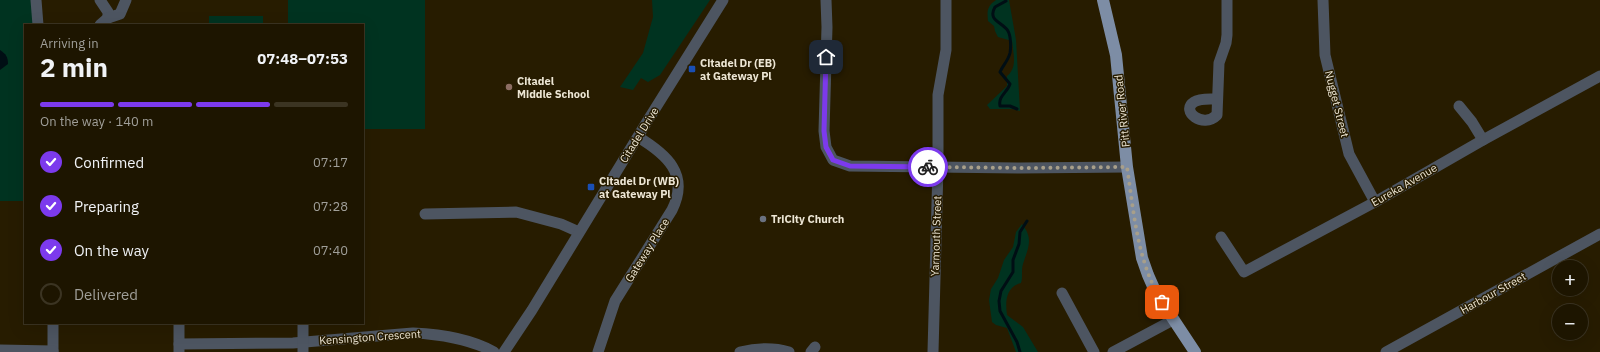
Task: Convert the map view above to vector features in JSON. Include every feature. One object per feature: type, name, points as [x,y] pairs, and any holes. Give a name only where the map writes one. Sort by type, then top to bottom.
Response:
[{"type":"main road","name":"Pitt River Road","points":[[1103,0],[1116,55],[1127,167],[1138,240],[1148,275],[1156,293],[1195,352]]},
{"type":"street","points":[[36,0],[38,24]]},
{"type":"street","points":[[100,0],[108,12],[104,22],[120,20],[126,0]]},
{"type":"street","name":"Citadel Drive","points":[[504,352],[532,310],[723,0]]},
{"type":"street","points":[[826,0],[827,27],[824,131],[826,147],[833,160],[850,166],[1026,168],[1127,167]]},
{"type":"street","name":"Yarmouth Street","points":[[933,352],[938,167],[938,95],[946,50],[946,0]]},
{"type":"street","points":[[1216,99],[1219,59],[1227,39],[1227,0]]},
{"type":"street","name":"Nugget Street","points":[[1323,0],[1325,55],[1349,154],[1375,202]]},
{"type":"street","name":"Eureka Avenue","points":[[1221,236],[1244,272],[1375,202],[1482,140],[1600,76]]},
{"type":"street","points":[[1459,106],[1472,122],[1482,140]]},
{"type":"street","name":"Gateway Place","points":[[598,352],[615,301],[672,210],[677,197],[674,168],[669,160],[663,154],[638,137]]},
{"type":"street","points":[[424,214],[516,212],[561,224],[579,232]]},
{"type":"street","name":"Harbour Street","points":[[1386,352],[1600,234]]},
{"type":"street","points":[[1062,293],[1094,352]]},
{"type":"street","points":[[1113,352],[1174,320]]},
{"type":"street","points":[[0,350],[53,351],[53,324]]},
{"type":"street","points":[[179,324],[179,348]]},
{"type":"street","points":[[303,324],[303,347]]},
{"type":"street","name":"Kensington Crescent","points":[[179,348],[303,347],[413,333],[431,333],[486,347],[494,352]]},
{"type":"street","points":[[740,352],[756,348],[779,349],[789,352]]},
{"type":"green space","points":[[0,0],[33,0],[35,24],[24,24],[24,201],[0,201]]},
{"type":"green space","points":[[288,0],[425,0],[425,129],[364,129],[364,24],[288,24]]},
{"type":"green space","points":[[652,0],[710,0],[660,75],[648,82],[641,78],[633,90],[620,87],[643,53],[653,17]]},
{"type":"green space","points":[[996,0],[1009,0],[1016,40],[1020,111],[1012,109],[990,109],[987,105],[1007,86],[1007,76],[1014,64],[1012,41],[998,37],[994,26],[988,21],[988,9]]},
{"type":"green space","points":[[209,16],[263,16],[263,24],[209,24]]},
{"type":"green space","points":[[1022,224],[1028,234],[1029,244],[1022,266],[1021,283],[1009,291],[1006,305],[1007,315],[1023,327],[1038,352],[1016,352],[1007,328],[996,325],[992,322],[989,300],[991,289],[998,278],[1004,260],[1013,247],[1016,232]]},
{"type":"shaded area","points":[[0,50],[8,59],[8,64],[0,70]]},
{"type":"waterway","points":[[1006,1],[995,7],[993,12],[994,18],[1006,28],[1010,36],[1009,56],[1000,72],[1010,84],[1001,97],[1000,106],[1010,106],[1017,109]]},
{"type":"waterway","points":[[1020,352],[1017,342],[1000,311],[999,301],[1001,291],[1013,272],[1013,260],[1019,244],[1020,232],[1027,221]]},
{"type":"way so far","points":[[928,167],[1127,167],[1142,258],[1151,284],[1162,302]]},
{"type":"place","name":"Citadel Dr (EB) at Gateway Pl","points":[[692,69]]},
{"type":"place","name":"Citadel Middle School","points":[[509,87]]},
{"type":"place","name":"Citadel Dr (WB) at Gateway Pl","points":[[591,187]]},
{"type":"place","name":"TriCity Church","points":[[763,219]]},
{"type":"route","points":[[826,57],[824,131],[826,147],[833,160],[850,166],[928,167]]}]
